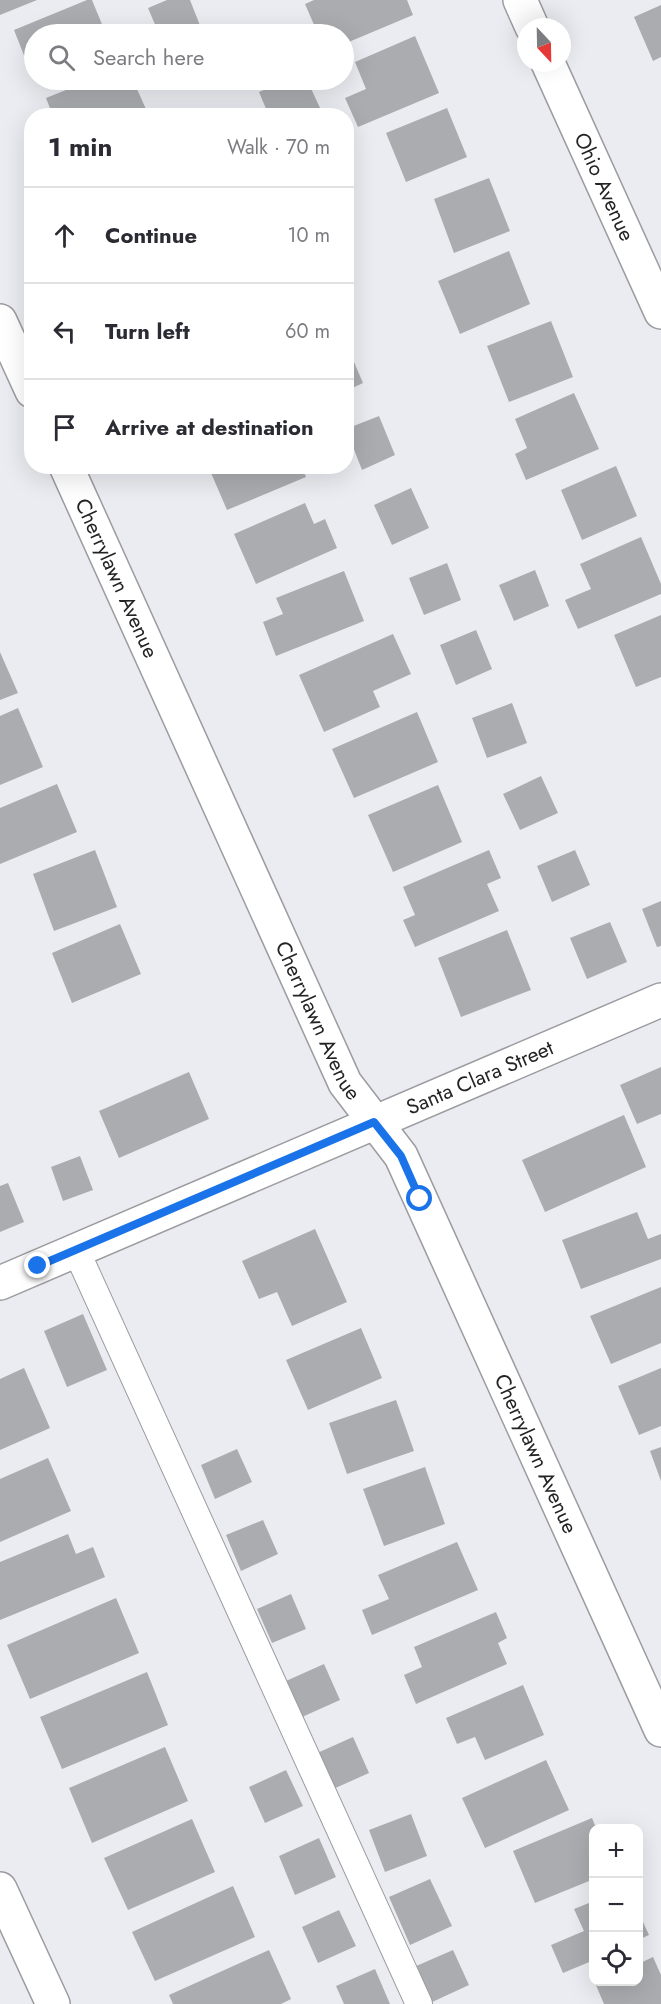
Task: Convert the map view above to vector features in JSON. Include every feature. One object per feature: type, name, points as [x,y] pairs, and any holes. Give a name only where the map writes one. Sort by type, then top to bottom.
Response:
[{"type":"street","points":[[520,0],[528,18]]},
{"type":"street","name":"Ohio Avenue","points":[[552,72],[661,312]]},
{"type":"street","points":[[0,321],[24,374]]},
{"type":"street","name":"Cherrylawn Avenue","points":[[70,474],[345,1083],[401,1156],[661,1730]]},
{"type":"street","name":"Santa Clara Street","points":[[0,1283],[661,1000]]},
{"type":"street","points":[[0,1889],[52,2004]]},
{"type":"lane","points":[[76,1250],[419,2004]]},
{"type":"building","points":[[0,0],[37,0],[0,15]]},
{"type":"building","points":[[92,0],[102,24],[29,24]]},
{"type":"building","points":[[167,0],[190,0],[199,24],[155,24],[148,8]]},
{"type":"building","points":[[314,0],[407,0],[413,15],[354,40],[354,24],[314,24],[305,4]]},
{"type":"building","points":[[661,5],[661,57],[653,61],[634,17]]},
{"type":"building","points":[[24,26],[24,56],[14,30]]},
{"type":"building","points":[[415,36],[439,93],[358,127],[354,118],[354,108],[349,108],[345,98],[366,89],[355,62]]},
{"type":"building","points":[[66,90],[137,90],[145,108],[50,108],[46,98]]},
{"type":"building","points":[[264,90],[312,90],[320,108],[266,108],[259,92]]},
{"type":"building","points":[[447,108],[467,157],[406,182],[386,133]]},
{"type":"building","points":[[489,178],[510,231],[454,253],[434,199]]},
{"type":"building","points":[[509,251],[530,304],[460,334],[438,281]]},
{"type":"building","points":[[551,321],[573,377],[509,402],[487,346]]},
{"type":"building","points":[[354,362],[363,383],[354,387]]},
{"type":"building","points":[[574,393],[599,449],[526,480],[515,454],[527,448],[515,419]]},
{"type":"building","points":[[379,416],[395,455],[362,470],[354,450],[354,426]]},
{"type":"building","points":[[616,466],[637,516],[582,540],[561,490]]},
{"type":"building","points":[[211,474],[305,474],[306,477],[227,510]]},
{"type":"building","points":[[411,488],[429,528],[392,545],[374,505]]},
{"type":"building","points":[[305,503],[314,524],[325,519],[337,548],[256,584],[234,534]]},
{"type":"building","points":[[641,537],[661,584],[661,594],[578,629],[565,600],[591,589],[580,564]]},
{"type":"building","points":[[447,563],[461,600],[424,615],[409,578]]},
{"type":"building","points":[[535,570],[549,606],[514,621],[499,585]]},
{"type":"building","points":[[344,571],[364,621],[276,656],[263,622],[283,614],[276,598]]},
{"type":"building","points":[[661,615],[661,677],[636,687],[614,635]]},
{"type":"building","points":[[476,630],[492,669],[456,685],[440,645]]},
{"type":"building","points":[[393,634],[411,674],[373,691],[380,707],[324,732],[299,675]]},
{"type":"building","points":[[0,652],[18,693],[0,700]]},
{"type":"building","points":[[512,703],[527,743],[487,758],[472,718]]},
{"type":"building","points":[[18,708],[43,767],[0,785],[0,716]]},
{"type":"building","points":[[417,712],[438,762],[354,798],[332,749]]},
{"type":"building","points":[[541,776],[558,813],[520,830],[503,794]]},
{"type":"building","points":[[57,784],[77,832],[0,864],[0,808]]},
{"type":"building","points":[[438,785],[462,842],[393,872],[368,815]]},
{"type":"building","points":[[95,850],[117,907],[54,931],[33,874]]},
{"type":"building","points":[[489,850],[501,878],[487,884],[499,911],[415,947],[403,920],[415,915],[403,887]]},
{"type":"building","points":[[575,850],[590,885],[552,902],[537,866]]},
{"type":"building","points":[[661,901],[661,946],[657,947],[642,909]]},
{"type":"building","points":[[610,922],[627,962],[587,979],[570,938]]},
{"type":"building","points":[[120,924],[141,974],[72,1003],[52,953]]},
{"type":"building","points":[[507,930],[531,990],[461,1017],[438,958]]},
{"type":"building","points":[[661,1067],[661,1114],[637,1124],[620,1085]]},
{"type":"building","points":[[189,1072],[209,1119],[119,1158],[99,1111]]},
{"type":"building","points":[[624,1115],[646,1167],[545,1212],[522,1160]]},
{"type":"building","points":[[80,1156],[93,1190],[63,1201],[51,1167]]},
{"type":"building","points":[[8,1183],[24,1222],[0,1232],[0,1186]]},
{"type":"building","points":[[637,1212],[648,1239],[661,1234],[661,1259],[581,1289],[562,1240]]},
{"type":"building","points":[[315,1229],[347,1302],[292,1326],[277,1292],[259,1299],[242,1261]]},
{"type":"building","points":[[661,1287],[661,1343],[611,1364],[590,1316]]},
{"type":"building","points":[[83,1314],[107,1370],[67,1387],[44,1331]]},
{"type":"building","points":[[361,1328],[382,1378],[308,1410],[286,1360]]},
{"type":"building","points":[[24,1368],[50,1428],[0,1450],[0,1379]]},
{"type":"building","points":[[661,1368],[661,1426],[639,1435],[618,1386]]},
{"type":"building","points":[[396,1400],[414,1451],[347,1474],[329,1423]]},
{"type":"building","points":[[661,1447],[661,1481],[650,1451]]},
{"type":"building","points":[[237,1449],[252,1482],[215,1499],[201,1465]]},
{"type":"building","points":[[48,1458],[71,1511],[0,1542],[0,1479]]},
{"type":"building","points":[[425,1467],[445,1524],[384,1546],[363,1489]]},
{"type":"building","points":[[263,1520],[278,1554],[241,1571],[226,1535]]},
{"type":"building","points":[[68,1534],[76,1554],[93,1547],[105,1577],[0,1620],[0,1562]]},
{"type":"building","points":[[457,1542],[478,1590],[372,1635],[362,1610],[389,1599],[378,1575]]},
{"type":"building","points":[[291,1594],[306,1629],[272,1643],[257,1609]]},
{"type":"building","points":[[116,1598],[139,1653],[30,1699],[7,1645]]},
{"type":"building","points":[[496,1612],[507,1638],[498,1643],[507,1664],[416,1704],[404,1675],[422,1667],[414,1647]]},
{"type":"building","points":[[324,1664],[340,1700],[302,1717],[286,1681]]},
{"type":"building","points":[[147,1672],[168,1725],[62,1769],[40,1717]]},
{"type":"building","points":[[523,1685],[544,1735],[485,1760],[475,1737],[457,1744],[446,1718]]},
{"type":"building","points":[[353,1737],[369,1773],[331,1790],[315,1754]]},
{"type":"building","points":[[165,1747],[188,1801],[92,1843],[69,1788]]},
{"type":"building","points":[[546,1760],[569,1810],[485,1848],[462,1798]]},
{"type":"building","points":[[286,1770],[303,1806],[265,1823],[249,1787]]},
{"type":"building","points":[[411,1814],[427,1856],[385,1872],[369,1830]]},
{"type":"building","points":[[592,1818],[594,1824],[589,1824],[589,1881],[535,1903],[513,1851]]},
{"type":"building","points":[[192,1819],[215,1872],[128,1910],[104,1858]]},
{"type":"building","points":[[319,1838],[336,1877],[295,1895],[279,1856]]},
{"type":"building","points":[[430,1879],[452,1926],[410,1945],[389,1897]]},
{"type":"building","points":[[233,1886],[255,1937],[155,1981],[132,1932]]},
{"type":"building","points":[[589,1903],[589,1962],[563,1973],[551,1945],[584,1931],[574,1909]]},
{"type":"building","points":[[339,1910],[356,1946],[318,1963],[302,1927]]},
{"type":"building","points":[[643,1922],[649,1935],[643,1938]]},
{"type":"building","points":[[269,1950],[291,1999],[281,2004],[173,2004],[169,1995]]},
{"type":"building","points":[[453,1950],[469,1985],[430,2003],[414,1967]]},
{"type":"building","points":[[653,1957],[661,1975],[661,2004],[604,2004],[596,1986],[643,1986],[643,1962]]},
{"type":"building","points":[[375,1969],[390,2004],[344,2004],[336,1986]]},
{"type":"route","points":[[38,1266],[374,1122],[401,1156],[420,1199]]}]
